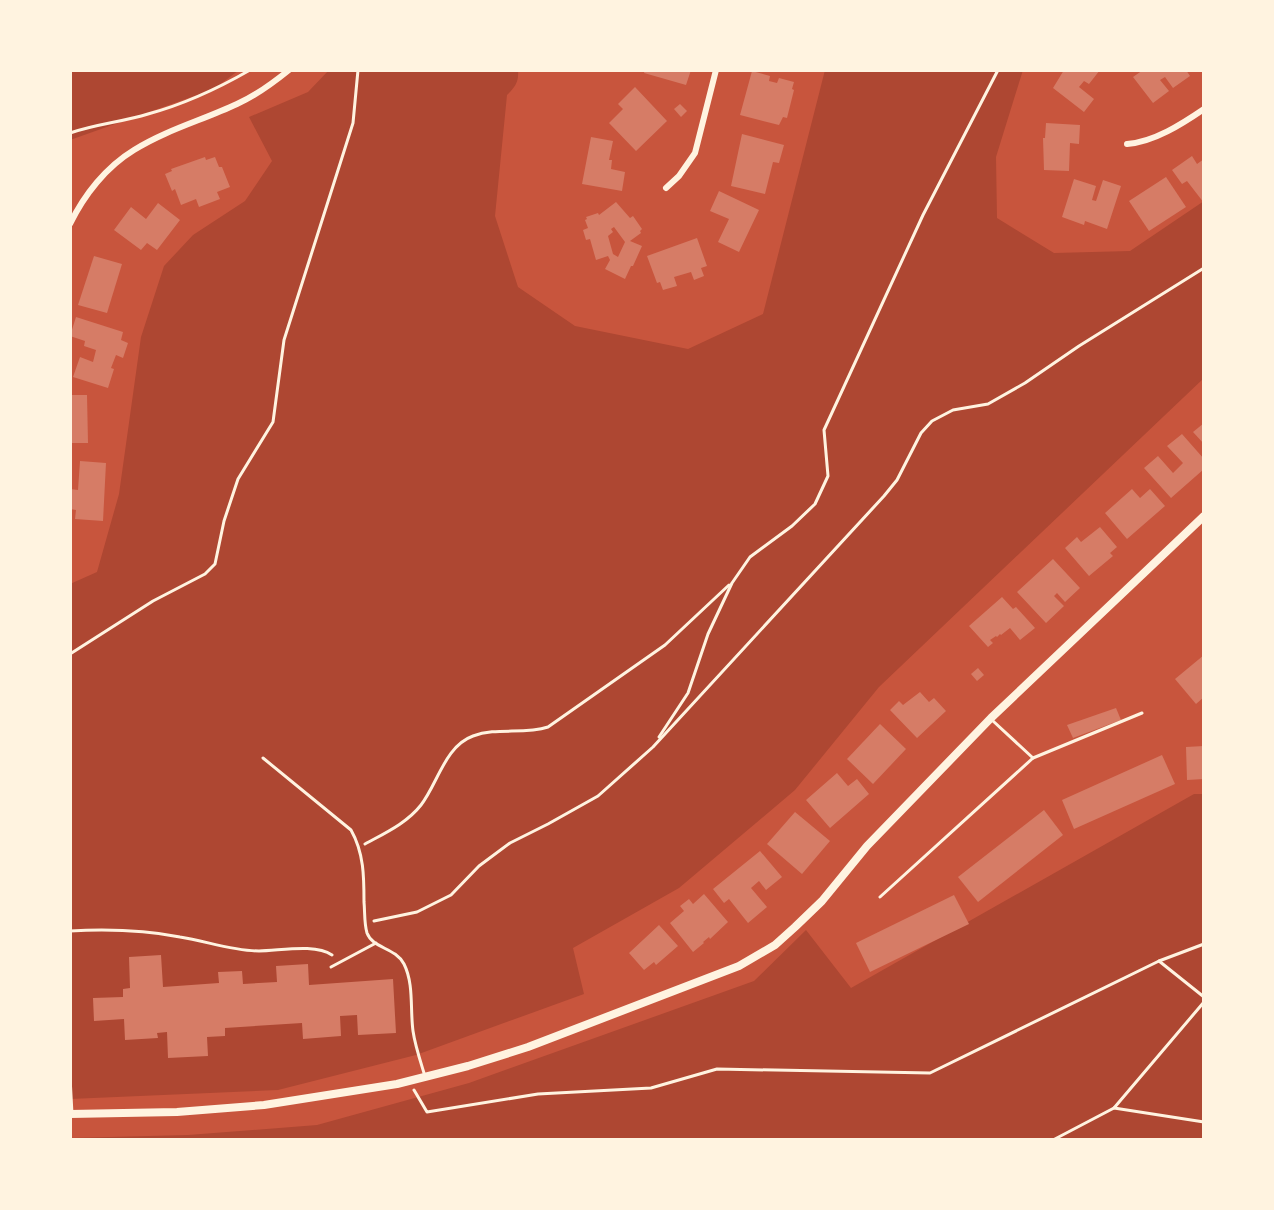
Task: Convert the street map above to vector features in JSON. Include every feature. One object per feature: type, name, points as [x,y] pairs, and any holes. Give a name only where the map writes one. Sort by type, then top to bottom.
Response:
[{"type":"street","points":[[70,224],[85,197],[111,166],[132,151],[240,103],[289,70]]},
{"type":"street","points":[[666,188],[695,153],[716,70]]},
{"type":"street","points":[[1127,144],[1139,143],[1159,134],[1204,109]]},
{"type":"street","points":[[71,1114],[177,1112],[264,1105],[409,1081],[528,1047],[739,966],[766,951],[822,901],[867,846],[991,718],[1204,516]]},
{"type":"lane","points":[[880,897],[1033,758],[1142,713]]},
{"type":"lane","points":[[991,718],[1033,758]]},
{"type":"lane","points":[[263,758],[351,830],[363,861],[368,937],[401,959],[408,974],[413,1033],[425,1077]]},
{"type":"lane","points":[[331,967],[376,943]]},
{"type":"lane","points":[[70,1077],[71,1114]]},
{"type":"path","points":[[70,133],[177,105],[208,94],[250,70]]},
{"type":"path","points":[[70,654],[153,601],[205,574],[215,564],[224,521],[238,479],[273,422],[284,340],[353,123],[358,70]]},
{"type":"path","points":[[653,747],[688,693],[708,634],[732,583],[750,557],[792,526],[815,504],[828,476],[824,430],[923,215],[998,70]]},
{"type":"path","points":[[365,922],[417,912],[451,895],[479,866],[510,843],[598,796],[653,747],[884,496],[897,480],[921,433],[932,421],[953,410],[988,404],[1204,268]]},
{"type":"path","points":[[359,847],[405,821],[421,805],[453,748],[473,736],[535,731],[548,727],[665,645],[732,583]]},
{"type":"path","points":[[70,931],[139,931],[255,951],[312,949],[327,952],[341,962]]},
{"type":"path","points":[[409,1081],[427,1112],[538,1094],[651,1088],[717,1069],[930,1073],[1159,961],[1204,944]]},
{"type":"path","points":[[1053,1140],[1114,1108],[1204,1000],[1159,961]]},
{"type":"path","points":[[1114,1108],[1204,1122]]},
{"type":"shaded area","points":[[70,70],[239,70],[214,89],[70,140]]},
{"type":"shaded area","points":[[329,70],[518,70],[516,84],[507,95],[495,216],[518,287],[575,326],[688,349],[763,314],[825,70],[1023,70],[996,157],[997,218],[1054,253],[1130,251],[1204,201],[1204,378],[879,687],[795,790],[679,888],[573,948],[584,994],[416,1055],[278,1090],[70,1099],[70,584],[97,572],[119,494],[141,337],[164,266],[193,235],[245,201],[272,161],[249,117],[308,92]]},
{"type":"shaded area","points":[[1194,794],[1204,794],[1204,1140],[70,1140],[317,1125],[469,1083],[754,981],[806,930],[851,988]]},
{"type":"building","points":[[645,70],[691,70],[686,85],[644,73]]},
{"type":"building","points":[[1064,70],[1100,70],[1089,84],[1084,81],[1079,87],[1094,99],[1084,112],[1053,88]]},
{"type":"building","points":[[1143,70],[1186,70],[1190,76],[1173,88],[1165,77],[1160,80],[1169,91],[1153,103],[1133,77]]},
{"type":"building","points":[[752,71],[770,76],[769,81],[777,83],[779,78],[794,82],[787,118],[783,117],[779,125],[740,115]]},
{"type":"building","points":[[635,87],[667,121],[636,151],[609,123],[623,109],[618,104]]},
{"type":"building","points":[[680,104],[687,111],[681,117],[674,109]]},
{"type":"building","points":[[1046,123],[1080,125],[1079,144],[1070,143],[1069,171],[1044,170]]},
{"type":"building","points":[[742,134],[784,145],[779,163],[773,162],[765,194],[731,186]]},
{"type":"building","points":[[591,137],[613,141],[609,160],[612,160],[611,169],[625,172],[622,191],[582,184]]},
{"type":"building","points":[[1192,156],[1197,164],[1204,159],[1204,203],[1187,181],[1182,184],[1172,170]]},
{"type":"building","points":[[205,157],[206,160],[215,157],[230,187],[217,192],[220,199],[199,207],[196,199],[181,205],[165,174]]},
{"type":"building","points":[[1166,177],[1186,207],[1149,231],[1129,201]]},
{"type":"building","points":[[1074,179],[1096,186],[1092,200],[1096,201],[1103,180],[1121,186],[1107,229],[1062,217]]},
{"type":"building","points":[[719,191],[759,210],[739,252],[718,242],[729,219],[710,211]]},
{"type":"building","points":[[616,202],[630,218],[633,216],[642,229],[630,241],[642,246],[625,279],[605,269],[610,260],[608,256],[596,260],[590,239],[586,240],[583,230],[588,228],[586,217],[599,215]],"holes":[[[614,227],[625,242],[618,257],[613,254],[608,236],[613,232],[611,229]]]},
{"type":"building","points":[[158,203],[180,220],[157,250],[147,243],[141,250],[114,230],[131,207],[146,219]]},
{"type":"building","points":[[697,238],[707,266],[701,268],[704,276],[694,280],[691,272],[674,277],[677,286],[663,290],[660,282],[657,283],[647,256]]},
{"type":"building","points":[[94,256],[122,264],[107,313],[78,305]]},
{"type":"building","points":[[76,317],[123,332],[121,340],[128,343],[123,358],[116,355],[108,388],[73,377],[80,357],[93,362],[96,350],[84,346],[85,341],[70,336]]},
{"type":"building","points":[[70,395],[87,395],[88,443],[70,443]]},
{"type":"building","points":[[1204,423],[1204,444],[1193,432]]},
{"type":"building","points":[[1182,434],[1204,459],[1204,469],[1171,498],[1144,468],[1158,456],[1173,473],[1183,463],[1167,446]]},
{"type":"building","points":[[80,461],[106,463],[103,521],[75,519],[76,510],[70,509],[70,489],[78,490]]},
{"type":"building","points":[[1132,489],[1140,498],[1150,489],[1165,506],[1127,539],[1105,513]]},
{"type":"building","points":[[1100,527],[1117,547],[1110,553],[1113,556],[1089,576],[1065,548],[1077,537],[1081,542]]},
{"type":"building","points":[[1053,559],[1080,588],[1065,602],[1057,593],[1054,596],[1064,606],[1046,623],[1017,592]]},
{"type":"building","points":[[1002,597],[1035,628],[1020,640],[1010,628],[990,640],[993,643],[988,647],[969,626]]},
{"type":"building","points":[[1204,655],[1204,697],[1196,704],[1175,679]]},
{"type":"building","points":[[978,668],[984,675],[977,681],[971,674]]},
{"type":"building","points":[[920,692],[929,702],[934,698],[946,711],[917,738],[890,710],[899,701],[903,705]]},
{"type":"building","points":[[1116,708],[1121,720],[1073,738],[1067,725]]},
{"type":"building","points":[[880,724],[906,749],[873,784],[847,759]]},
{"type":"building","points":[[1204,746],[1204,779],[1187,780],[1186,747]]},
{"type":"building","points":[[1162,755],[1175,784],[1074,829],[1062,800]]},
{"type":"building","points":[[837,773],[848,786],[857,779],[869,794],[830,828],[806,800]]},
{"type":"building","points":[[1044,810],[1063,835],[978,902],[958,877]]},
{"type":"building","points":[[795,812],[830,841],[802,874],[767,844]]},
{"type":"building","points":[[760,851],[782,877],[766,890],[759,881],[751,888],[767,907],[748,923],[729,899],[724,903],[713,889]]},
{"type":"building","points":[[704,894],[728,922],[693,952],[670,923],[684,911],[680,906],[689,899],[693,904]]},
{"type":"building","points":[[954,895],[969,924],[870,972],[856,943]]},
{"type":"building","points":[[659,925],[678,946],[656,965],[654,962],[644,970],[629,953]]},
{"type":"building","points":[[161,955],[163,987],[219,983],[218,972],[242,971],[243,984],[277,982],[276,966],[308,964],[309,985],[393,979],[396,1033],[358,1035],[357,1015],[340,1016],[341,1036],[303,1039],[302,1023],[225,1028],[225,1036],[207,1037],[208,1056],[168,1058],[167,1032],[157,1033],[158,1038],[125,1040],[124,1019],[94,1021],[93,998],[123,997],[123,989],[130,988],[129,957]]}]
